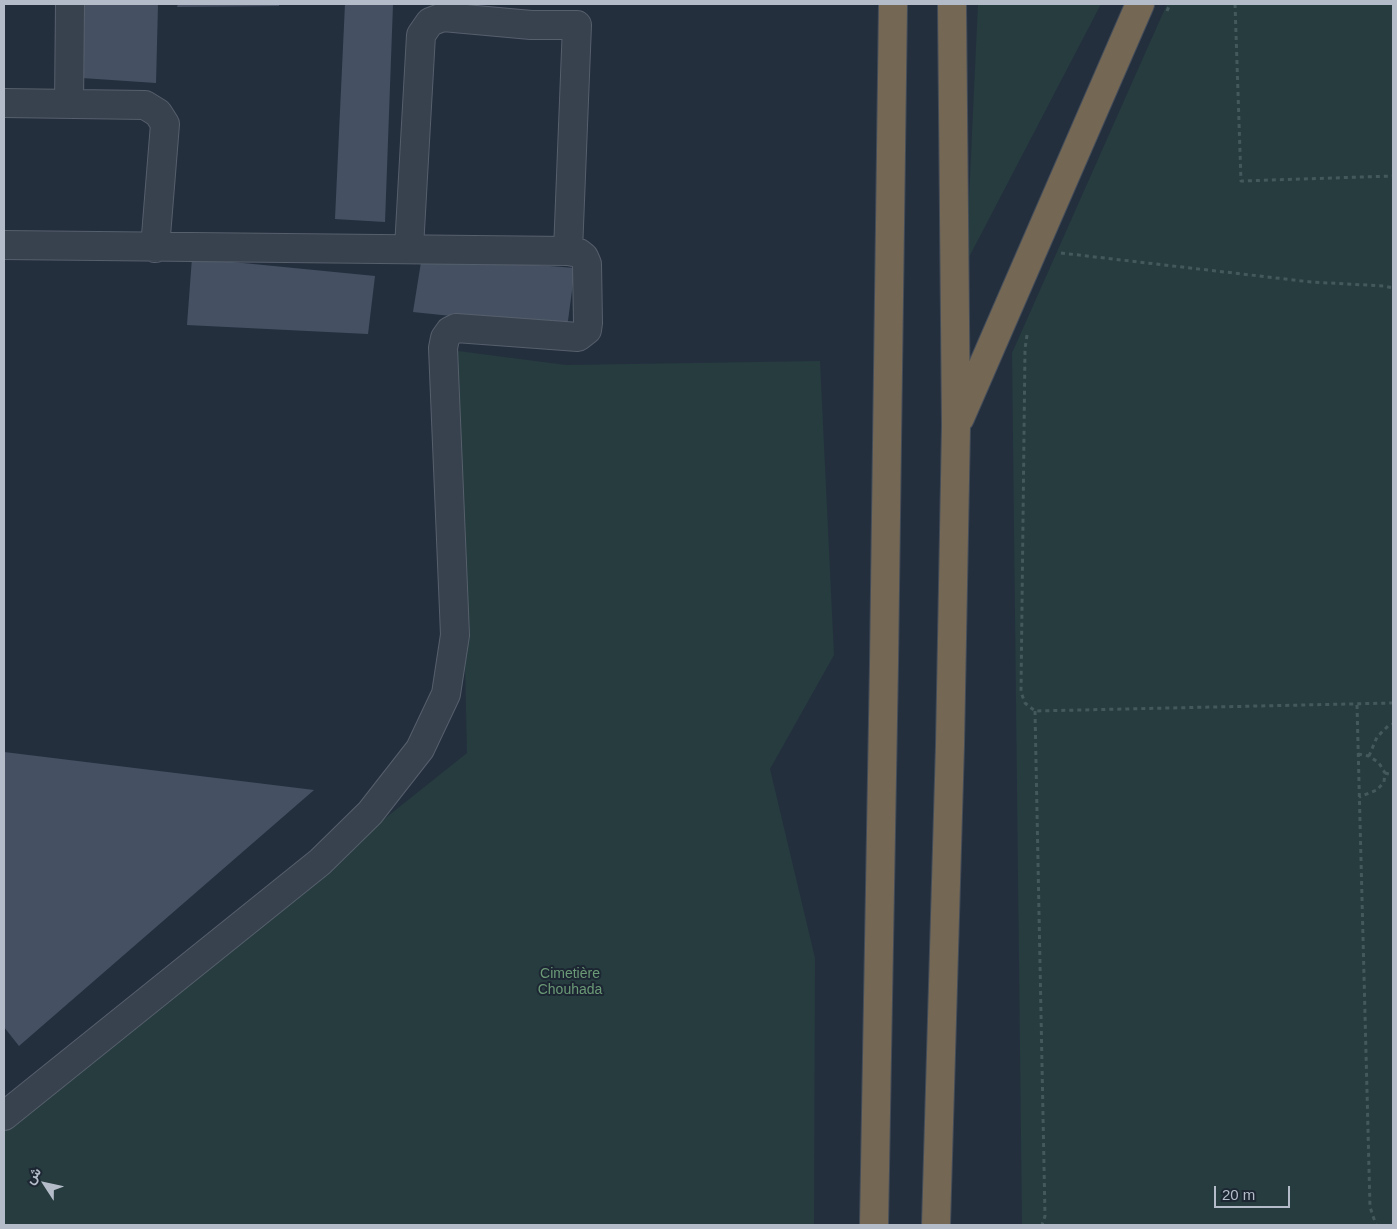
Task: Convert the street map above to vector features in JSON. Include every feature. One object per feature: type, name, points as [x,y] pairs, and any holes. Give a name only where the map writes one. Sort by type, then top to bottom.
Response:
[{"type":"highway","points":[[874,1225],[893,4]]},
{"type":"highway","points":[[936,1225],[956,426],[952,4]]},
{"type":"highway","points":[[956,426],[1140,4]]},
{"type":"street","points":[[69,104],[70,4]]},
{"type":"street","points":[[409,248],[421,35],[430,22],[443,17],[531,26],[580,14],[568,251]]},
{"type":"street","points":[[4,103],[145,105],[158,113],[165,124],[155,248]]},
{"type":"street","points":[[4,245],[568,251],[578,253],[584,257],[587,264],[588,323],[583,334],[578,338],[456,328],[450,331],[445,338],[443,348],[455,635],[446,694],[420,749],[370,813],[320,862],[4,1116]]},
{"type":"path","points":[[1166,13],[1170,4]]},
{"type":"path","points":[[1235,4],[1241,181],[1393,176]]},
{"type":"path","points":[[1064,244],[1060,253],[1311,282],[1393,288]]},
{"type":"path","points":[[1027,333],[1025,349],[1021,692],[1025,703],[1036,711],[1393,703]]},
{"type":"path","points":[[1357,705],[1370,1207],[1376,1225]]},
{"type":"path","points":[[1036,711],[1045,1216],[1042,1225]]},
{"type":"path","points":[[1369,756],[1377,737],[1388,726],[1393,724]]},
{"type":"path","points":[[1358,754],[1369,756],[1379,762],[1385,773],[1384,782],[1377,790],[1359,797]]},
{"type":"path","points":[[1385,773],[1393,775]]},
{"type":"green space","points":[[978,4],[1101,4],[966,263]]},
{"type":"green space","points":[[1167,4],[1393,4],[1393,1225],[1022,1225],[1012,353]]},
{"type":"green space","name":"Cimetière Chouhada","points":[[458,351],[566,365],[820,361],[834,655],[770,769],[815,958],[814,1225],[4,1225],[4,1122],[467,753]]},
{"type":"building","points":[[82,4],[158,4],[156,83],[82,78]]},
{"type":"building","points":[[178,4],[279,4],[279,6],[177,7]]},
{"type":"building","points":[[345,4],[393,4],[385,222],[335,219]]},
{"type":"building","points":[[422,256],[575,268],[567,328],[413,312]]},
{"type":"building","points":[[192,258],[375,276],[368,334],[187,325]]},
{"type":"building","points":[[4,752],[314,790],[19,1046],[4,1027]]}]
